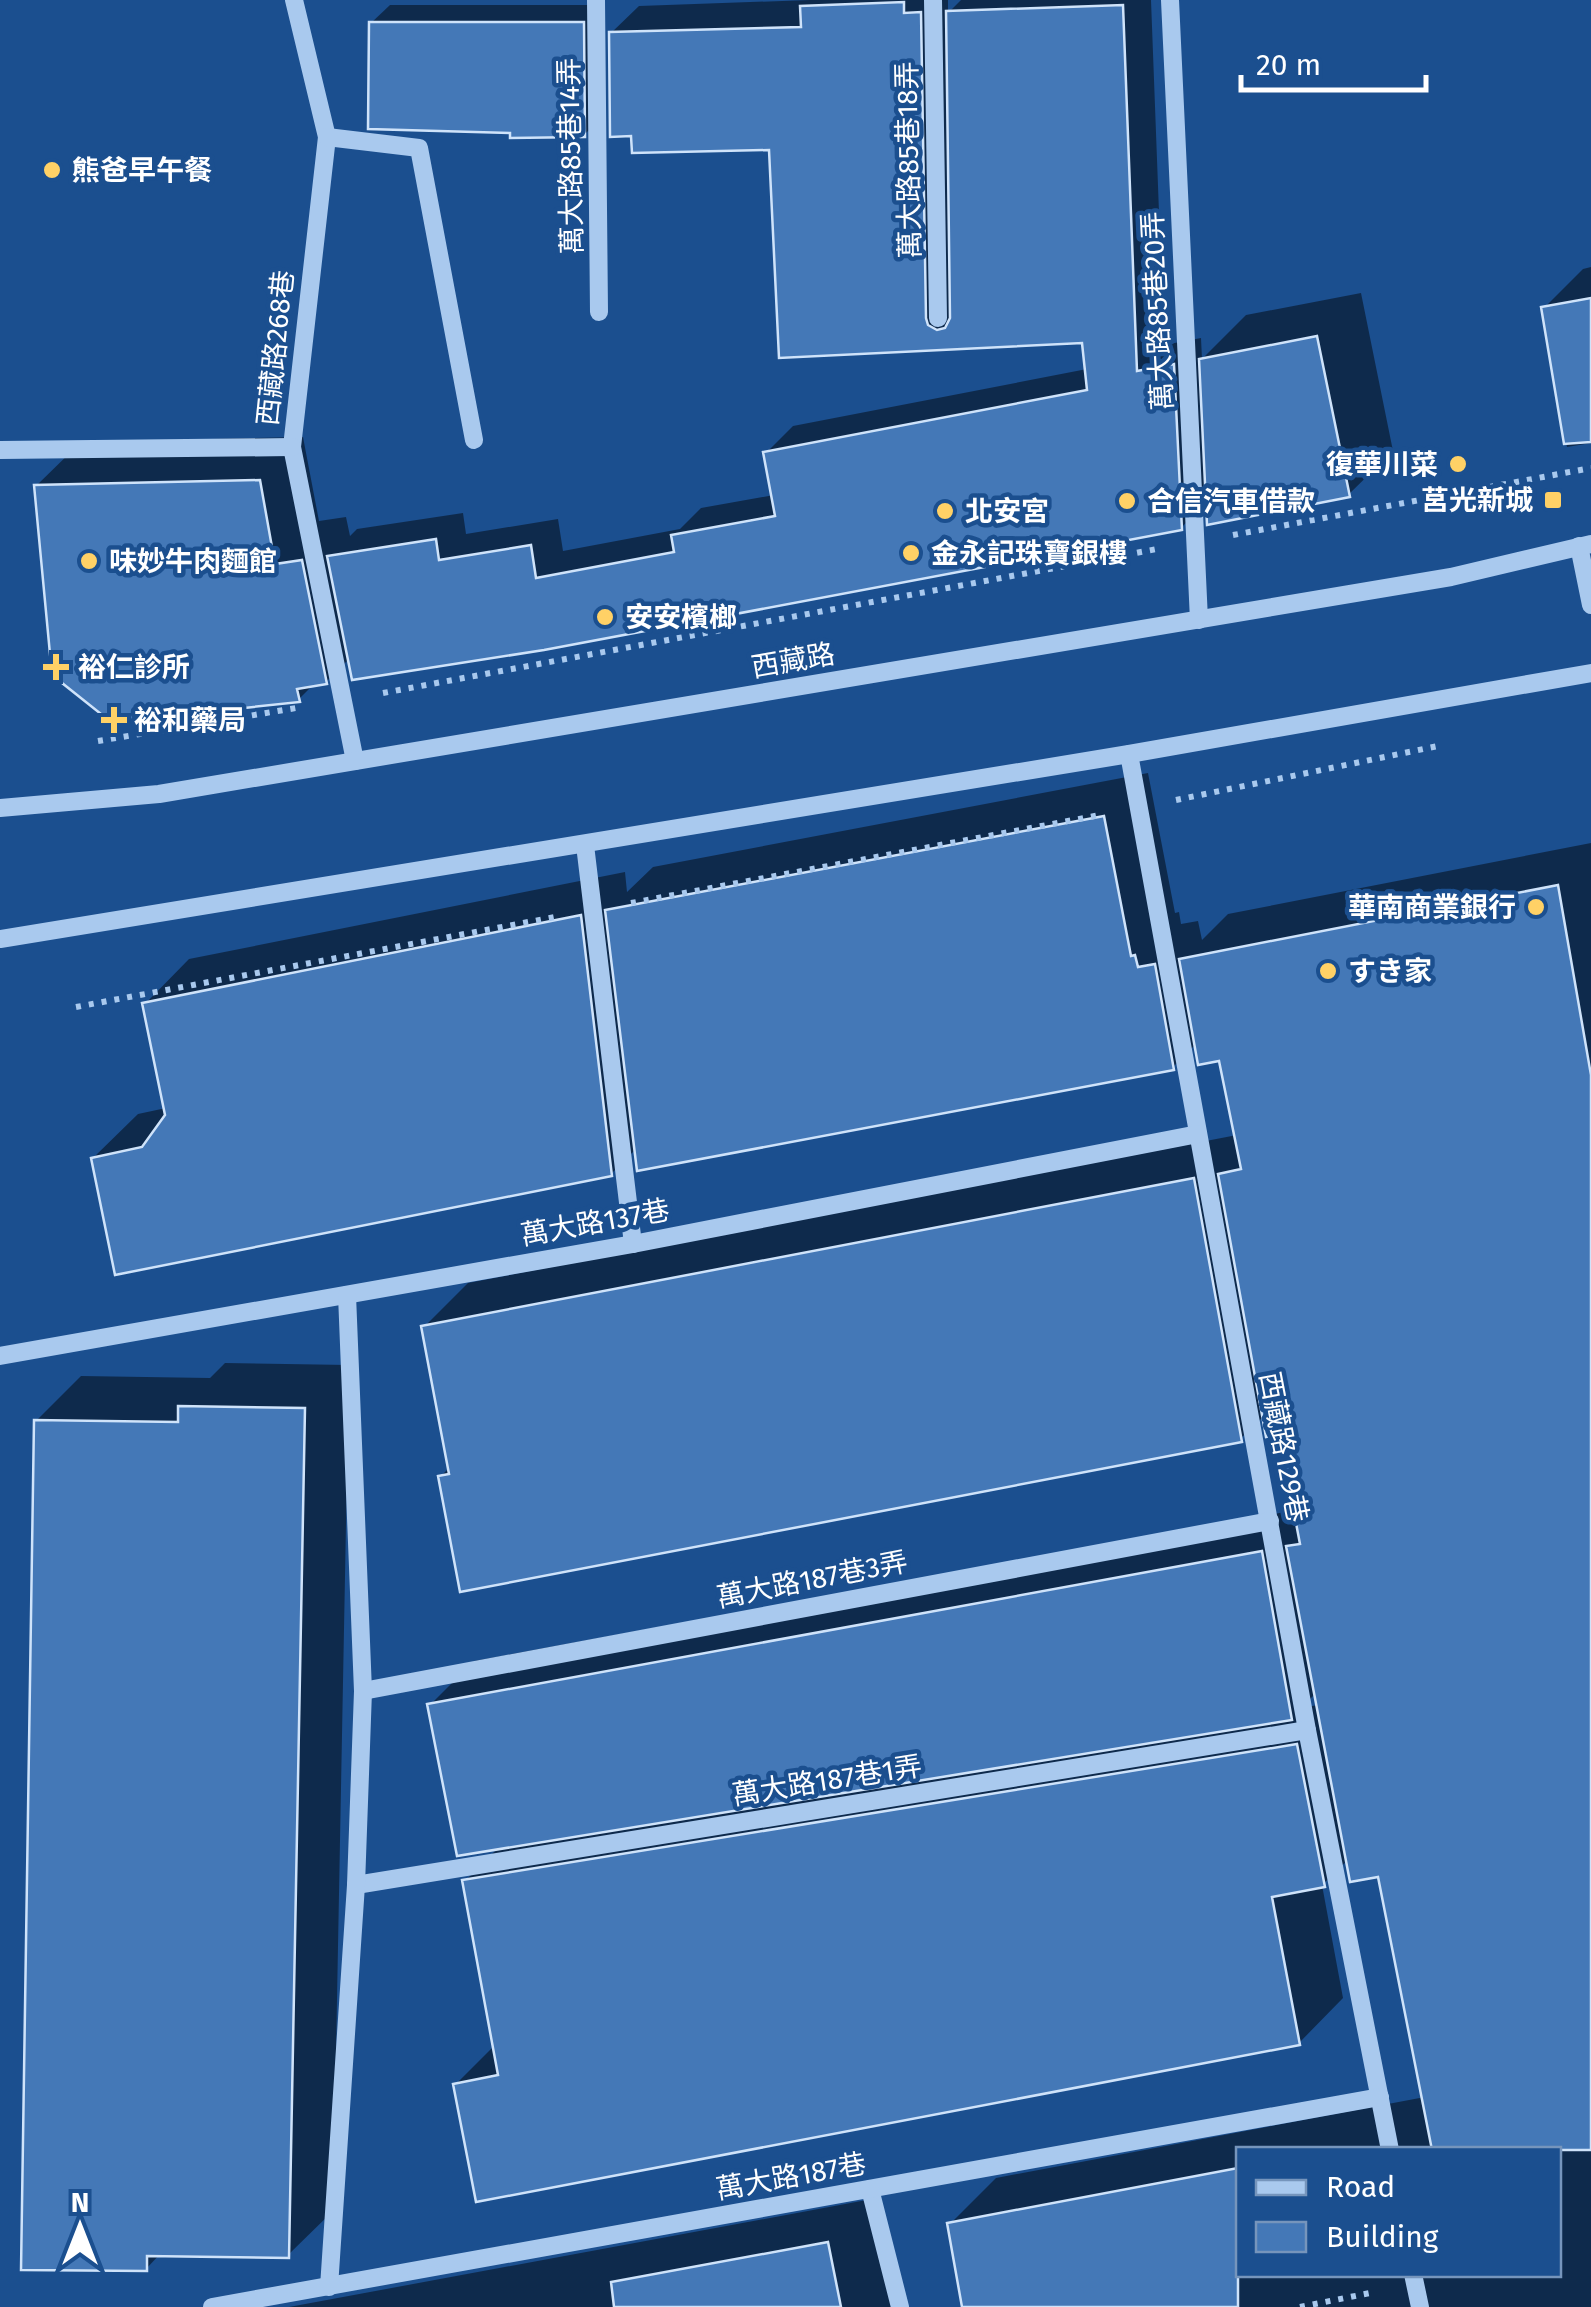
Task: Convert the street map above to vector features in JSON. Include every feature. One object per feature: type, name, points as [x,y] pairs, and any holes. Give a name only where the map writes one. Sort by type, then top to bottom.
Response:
[{"type":"street","name":"西藏路268巷","points":[[294,0],[327,137],[292,447],[355,762]]},
{"type":"street","name":"萬大路85巷14弄","points":[[596,0],[599,312]]},
{"type":"street","name":"萬大路85巷18弄","points":[[932,0],[938,318]]},
{"type":"street","name":"萬大路85巷20弄","points":[[1170,0],[1199,620]]},
{"type":"street","points":[[327,137],[419,148],[474,440]]},
{"type":"street","points":[[0,450],[292,447]]},
{"type":"street","points":[[1585,545],[1591,605]]},
{"type":"street","name":"西藏路","points":[[0,808],[159,794],[355,762],[1451,577],[1585,545]]},
{"type":"street","points":[[0,940],[1129,754],[1591,672]]},
{"type":"street","name":"西藏路129巷","points":[[1129,754],[1307,1730],[1389,2147]]},
{"type":"street","points":[[585,845],[634,1244]]},
{"type":"street","name":"萬大路137巷","points":[[0,1356],[634,1244],[1198,1134]]},
{"type":"street","points":[[330,2286],[356,1885],[363,1691],[347,1295]]},
{"type":"street","name":"萬大路187巷3弄","points":[[363,1691],[1270,1521]]},
{"type":"street","name":"萬大路187巷1弄","points":[[356,1885],[1307,1730]]},
{"type":"street","name":"萬大路187巷","points":[[212,2307],[1380,2097]]},
{"type":"street","points":[[870,2189],[900,2307]]},
{"type":"street","points":[[1414,2279],[1420,2307]]},
{"type":"path","points":[[98,741],[342,700],[1591,468]]},
{"type":"path","points":[[617,906],[1139,808],[1450,744]]},
{"type":"path","points":[[76,1007],[559,916]]},
{"type":"path","points":[[1300,2307],[1414,2279]]},
{"type":"building","points":[[904,2],[904,13],[921,12],[926,318],[928,325],[937,330],[945,328],[950,318],[946,11],[1123,5],[1137,371],[1174,364],[1182,530],[544,650],[352,680],[327,556],[436,539],[439,560],[531,545],[536,578],[674,552],[671,535],[775,516],[763,452],[1087,390],[1082,343],[779,358],[769,150],[632,153],[631,136],[610,137],[609,32],[801,27],[800,6]]},
{"type":"building","points":[[369,22],[584,22],[585,137],[510,138],[510,133],[368,129]]},
{"type":"building","points":[[1591,298],[1591,442],[1564,444],[1541,307]]},
{"type":"building","points":[[1317,336],[1350,497],[1207,525],[1199,359]]},
{"type":"building","points":[[260,480],[275,564],[302,560],[327,684],[297,689],[300,702],[111,722],[52,675],[34,485]]},
{"type":"building","points":[[1104,816],[1131,956],[1135,955],[1138,967],[1155,964],[1174,1070],[637,1171],[605,910]]},
{"type":"building","points":[[1558,885],[1591,1075],[1591,2150],[1431,2147],[1378,1877],[1350,1882],[1286,1546],[1300,1544],[1279,1434],[1266,1437],[1218,1174],[1241,1169],[1219,1061],[1198,1065],[1179,959]]},
{"type":"building","points":[[581,915],[612,1176],[115,1275],[91,1158],[142,1147],[165,1115],[142,1003]]},
{"type":"building","points":[[1194,1178],[1242,1442],[460,1592],[438,1476],[449,1474],[421,1326]]},
{"type":"building","points":[[178,1406],[305,1408],[289,2258],[147,2256],[147,2271],[21,2270],[34,1420],[178,1422]]},
{"type":"building","points":[[1262,1551],[1292,1720],[457,1856],[427,1704]]},
{"type":"building","points":[[1297,1744],[1325,1887],[1272,1897],[1300,2045],[476,2202],[453,2084],[498,2075],[462,1880]]},
{"type":"building","points":[[1236,2168],[1238,2307],[962,2307],[947,2223]]},
{"type":"building","points":[[828,2242],[841,2307],[614,2307],[611,2282]]},
{"type":"place","name":"熊爸早午餐","points":[[52,170]]},
{"type":"place","name":"復華川菜","points":[[1458,464]]},
{"type":"place","name":"莒光新城","points":[[1553,500]]},
{"type":"place","name":"合信汽車借款","points":[[1127,501]]},
{"type":"place","name":"北安宮","points":[[945,511]]},
{"type":"place","name":"金永記珠寶銀樓","points":[[911,553]]},
{"type":"place","name":"味妙牛肉麵館","points":[[89,561]]},
{"type":"place","name":"安安檳榔","points":[[605,617]]},
{"type":"place","name":"裕仁診所","points":[[56,667]]},
{"type":"place","name":"裕和藥局","points":[[114,720]]},
{"type":"place","name":"華南商業銀行","points":[[1536,907]]},
{"type":"place","name":"すき家","points":[[1328,971]]}]
